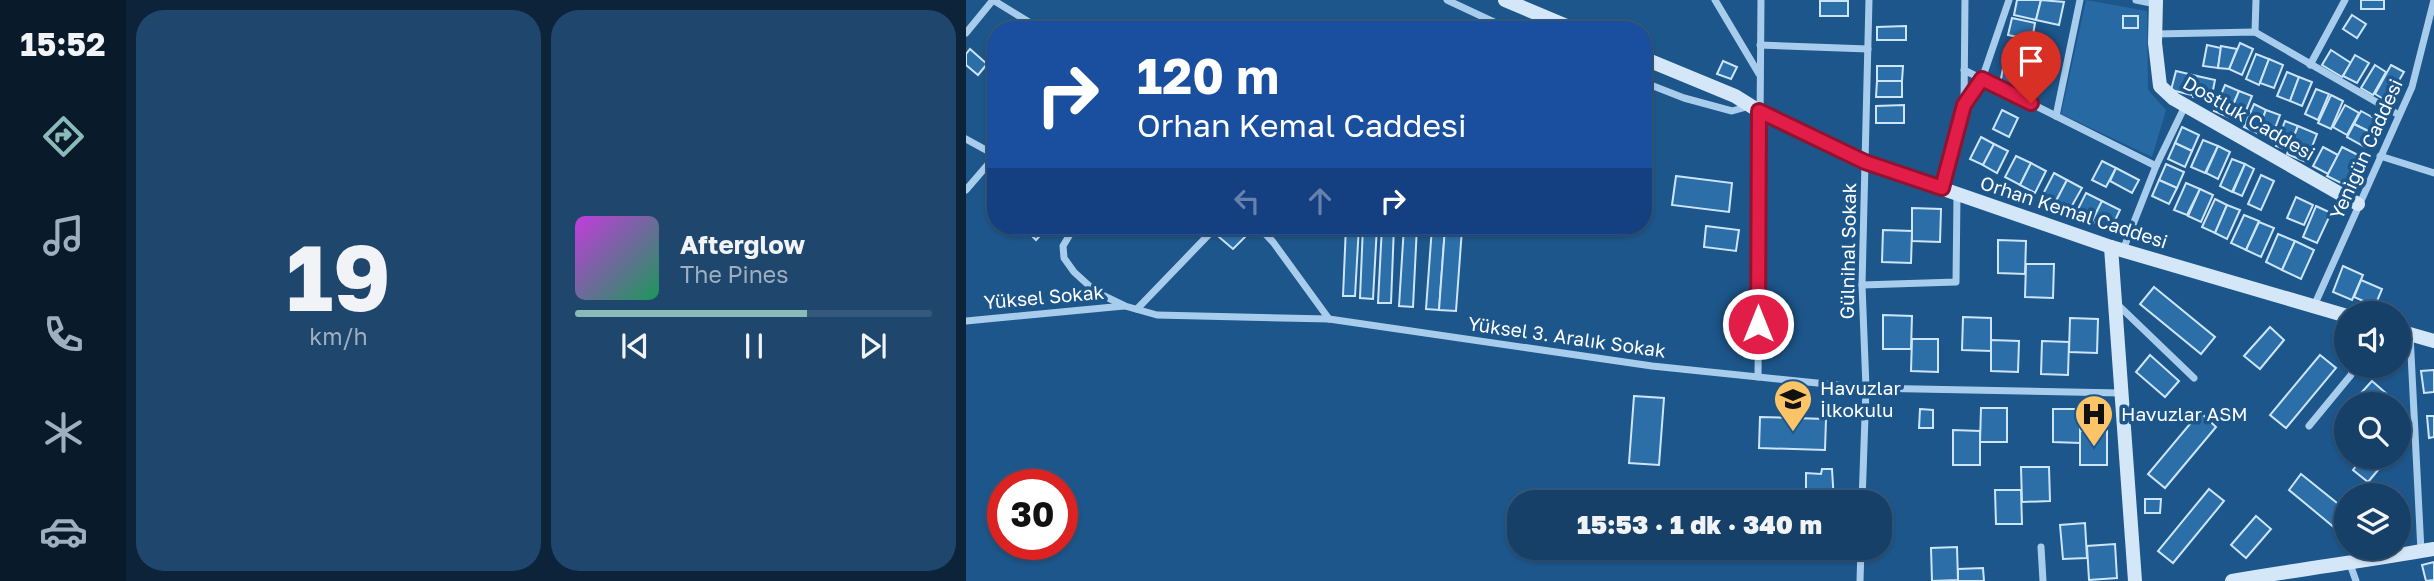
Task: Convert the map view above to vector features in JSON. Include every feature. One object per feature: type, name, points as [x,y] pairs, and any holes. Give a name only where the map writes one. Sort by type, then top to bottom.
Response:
[{"type":"street","points":[[966,33],[993,0],[1027,21]]},
{"type":"street","points":[[1447,0],[1492,21]]},
{"type":"street","points":[[1505,0],[1555,21]]},
{"type":"street","points":[[1715,0],[1759,74]]},
{"type":"street","points":[[1758,377],[1754,109],[1759,74],[1761,0]]},
{"type":"street","name":"Gülnihal Sokak","points":[[1862,490],[1866,388],[1862,285],[1869,0]]},
{"type":"street","points":[[1942,188],[1964,105],[1965,0]]},
{"type":"street","points":[[1964,105],[1982,79],[2009,0]]},
{"type":"street","points":[[2056,116],[2080,0]]},
{"type":"street","points":[[2136,0],[2156,2]]},
{"type":"street","points":[[2255,32],[2256,0]]},
{"type":"street","points":[[2310,65],[2345,0]]},
{"type":"street","name":"Yenigün Caddesi","points":[[2314,306],[2412,87],[2434,0]]},
{"type":"street","name":"Dostluk Caddesi","points":[[2156,2],[2155,34],[2160,86],[2174,99],[2358,204]]},
{"type":"street","points":[[2155,34],[2255,32],[2399,115]]},
{"type":"street","points":[[1760,45],[1868,49]]},
{"type":"street","name":"Orhan Kemal Caddesi","points":[[1652,62],[1735,96],[1754,109],[1865,162],[2117,248],[2334,312]]},
{"type":"street","points":[[1965,70],[2156,166]]},
{"type":"street","points":[[1652,86],[1684,98],[1732,111],[1754,109]]},
{"type":"street","points":[[2135,581],[2115,303],[2117,248],[2185,105]]},
{"type":"street","points":[[966,139],[987,151]]},
{"type":"street","points":[[2380,156],[2434,173]]},
{"type":"street","points":[[966,190],[987,165]]},
{"type":"street","points":[[1862,285],[1956,282],[1957,195]]},
{"type":"street","name":"Yüksel 3. Aralık Sokak","points":[[1068,235],[1063,246],[1064,258],[1074,272],[1096,292],[1125,306],[1157,315],[1328,319],[1652,366],[1866,388],[2122,393]]},
{"type":"street","points":[[1137,309],[1208,235]]},
{"type":"street","points":[[1266,235],[1328,319]]},
{"type":"street","points":[[2115,303],[2194,378]]},
{"type":"street","name":"Yüksel Sokak","points":[[966,321],[1125,306]]},
{"type":"street","points":[[2411,335],[2434,341]]},
{"type":"street","points":[[2309,426],[2349,378]]},
{"type":"street","points":[[2232,581],[2427,551],[2409,378]]},
{"type":"street","points":[[2041,547],[2043,581]]},
{"type":"street","points":[[1860,581],[1861,560]]},
{"type":"street","points":[[2350,564],[2356,581]]},
{"type":"shaded area","points":[[2086,0],[2147,11],[2148,90],[2166,110],[2152,157],[2061,114]]},
{"type":"building","points":[[2017,0],[2041,0],[2036,20],[2014,15]]},
{"type":"building","points":[[2041,0],[2064,2],[2059,25],[2036,20]]},
{"type":"building","points":[[2361,0],[2384,0],[2384,9],[2361,9]]},
{"type":"building","points":[[1820,1],[1848,1],[1848,16],[1820,16]]},
{"type":"building","points":[[2352,15],[2366,24],[2357,38],[2343,29]]},
{"type":"building","points":[[2123,16],[2138,16],[2138,28],[2123,28]]},
{"type":"building","points":[[2012,18],[2035,23],[2032,40],[2008,35]]},
{"type":"building","points":[[1906,26],[1906,40],[1877,40],[1877,27]]},
{"type":"building","points":[[2240,43],[2253,49],[2242,75],[2229,69]]},
{"type":"building","points":[[2207,45],[2221,48],[2218,68],[2203,66]]},
{"type":"building","points":[[2221,46],[2237,49],[2229,69],[2218,68]]},
{"type":"building","points":[[970,49],[987,64],[978,75],[966,65],[966,54]]},
{"type":"building","points":[[2331,50],[2351,63],[2342,77],[2322,65]]},
{"type":"building","points":[[2256,54],[2269,59],[2259,85],[2246,79]]},
{"type":"building","points":[[2355,55],[2369,63],[2357,83],[2343,76]]},
{"type":"building","points":[[2269,59],[2283,65],[2274,88],[2260,83]]},
{"type":"building","points":[[1723,61],[1737,67],[1731,79],[1717,74]]},
{"type":"building","points":[[2004,63],[2021,67],[2017,88],[2000,84]]},
{"type":"building","points":[[2375,65],[2386,72],[2373,95],[2361,88]]},
{"type":"building","points":[[2391,65],[2404,72],[2387,101],[2375,94]]},
{"type":"building","points":[[1877,66],[1903,66],[1902,81],[1877,81]]},
{"type":"building","points":[[2176,71],[2197,76],[2192,95],[2171,90]]},
{"type":"building","points":[[2287,72],[2299,77],[2290,101],[2277,96]]},
{"type":"building","points":[[2197,76],[2215,80],[2211,100],[2193,97]]},
{"type":"building","points":[[2299,77],[2312,82],[2302,106],[2290,101]]},
{"type":"building","points":[[1877,81],[1902,81],[1902,97],[1876,97]]},
{"type":"building","points":[[2225,85],[2239,91],[2228,117],[2214,111]]},
{"type":"building","points":[[2316,89],[2329,94],[2318,120],[2305,114]]},
{"type":"building","points":[[2239,91],[2252,96],[2241,123],[2228,117]]},
{"type":"building","points":[[2331,95],[2343,101],[2331,129],[2318,123]]},
{"type":"building","points":[[2254,104],[2266,110],[2257,133],[2244,127]]},
{"type":"building","points":[[1904,105],[1904,123],[1876,123],[1876,106]]},
{"type":"building","points":[[2345,105],[2359,113],[2347,135],[2333,127]]},
{"type":"building","points":[[2002,110],[2018,118],[2009,137],[1993,129]]},
{"type":"building","points":[[2266,110],[2280,115],[2271,139],[2257,133]]},
{"type":"building","points":[[2361,111],[2379,121],[2372,133],[2354,124]]},
{"type":"building","points":[[2285,121],[2298,126],[2288,150],[2276,146]]},
{"type":"building","points":[[2354,124],[2372,133],[2365,147],[2347,137]]},
{"type":"building","points":[[2298,126],[2317,134],[2306,162],[2287,154]]},
{"type":"building","points":[[2182,127],[2199,135],[2192,151],[2175,143]]},
{"type":"building","points":[[1981,137],[1994,144],[1983,165],[1970,159]]},
{"type":"building","points":[[2203,140],[2218,146],[2205,173],[2191,167]]},
{"type":"building","points":[[2175,143],[2192,151],[2185,167],[2168,159]]},
{"type":"building","points":[[1994,144],[2008,151],[1997,173],[1983,165]]},
{"type":"building","points":[[2218,146],[2230,152],[2218,179],[2206,173]]},
{"type":"building","points":[[2323,147],[2338,155],[2328,174],[2313,166]]},
{"type":"building","points":[[2342,147],[2360,156],[2345,185],[2327,176]]},
{"type":"building","points":[[2016,156],[2031,163],[2020,185],[2005,177]]},
{"type":"building","points":[[2232,159],[2245,164],[2232,192],[2220,186]]},
{"type":"building","points":[[2102,161],[2116,168],[2106,187],[2092,180]]},
{"type":"building","points":[[2031,163],[2046,171],[2035,193],[2020,185]]},
{"type":"building","points":[[2166,164],[2184,172],[2177,188],[2159,180]]},
{"type":"building","points":[[2245,164],[2254,169],[2242,196],[2233,192]]},
{"type":"building","points":[[2116,168],[2139,180],[2132,193],[2110,181]]},
{"type":"building","points":[[2054,173],[2067,180],[2055,203],[2042,196]]},
{"type":"building","points":[[2261,175],[2274,181],[2261,210],[2248,204]]},
{"type":"building","points":[[1676,176],[1732,183],[1729,212],[1672,205]]},
{"type":"building","points":[[2067,180],[2082,188],[2069,211],[2055,203]]},
{"type":"building","points":[[2159,180],[2177,188],[2169,204],[2152,196]]},
{"type":"building","points":[[2186,183],[2200,189],[2187,215],[2174,210]]},
{"type":"building","points":[[2200,189],[2213,195],[2201,222],[2188,216]]},
{"type":"building","points":[[2086,193],[2102,201],[2092,221],[2076,213]]},
{"type":"building","points":[[2296,197],[2313,205],[2304,225],[2287,218]]},
{"type":"building","points":[[2215,199],[2227,205],[2215,233],[2202,227]]},
{"type":"building","points":[[2102,201],[2120,210],[2110,231],[2092,221]]},
{"type":"building","points":[[2227,205],[2240,210],[2227,239],[2215,233]]},
{"type":"building","points":[[2316,206],[2331,213],[2317,243],[2303,237]]},
{"type":"building","points":[[1912,208],[1941,209],[1940,242],[1912,241]]},
{"type":"building","points":[[2244,215],[2259,221],[2246,250],[2231,243]]},
{"type":"building","points":[[2259,222],[2274,228],[2261,257],[2246,250]]},
{"type":"building","points":[[1706,226],[1739,230],[1736,251],[1704,247]]},
{"type":"building","points":[[1883,230],[1912,231],[1911,263],[1882,262]]},
{"type":"building","points":[[2278,234],[2295,241],[2282,270],[2266,262]]},
{"type":"building","points":[[1221,235],[1247,235],[1233,249],[1219,237]]},
{"type":"building","points":[[1346,235],[1358,235],[1355,296],[1343,296]]},
{"type":"building","points":[[1363,235],[1377,235],[1373,299],[1360,298]]},
{"type":"building","points":[[1382,235],[1394,235],[1391,303],[1378,303]]},
{"type":"building","points":[[1403,235],[1417,235],[1413,307],[1399,306]]},
{"type":"building","points":[[1431,235],[1444,235],[1439,310],[1426,309]]},
{"type":"building","points":[[1444,235],[1462,235],[1456,311],[1439,310]]},
{"type":"building","points":[[1998,240],[2026,241],[2025,274],[1998,273]]},
{"type":"building","points":[[2295,241],[2314,250],[2301,279],[2282,270]]},
{"type":"building","points":[[2026,264],[2054,264],[2053,298],[2025,297]]},
{"type":"building","points":[[2343,266],[2363,275],[2352,300],[2333,292]]},
{"type":"building","points":[[2361,280],[2382,289],[2377,301],[2363,301],[2354,297]]},
{"type":"building","points":[[2154,287],[2215,337],[2201,354],[2140,304]]},
{"type":"building","points":[[1883,315],[1912,316],[1911,349],[1883,349]]},
{"type":"building","points":[[1963,317],[1991,318],[1991,351],[1962,350]]},
{"type":"building","points":[[2070,318],[2098,319],[2097,353],[2069,352]]},
{"type":"building","points":[[2270,327],[2284,340],[2260,369],[2244,356]]},
{"type":"building","points":[[1912,339],[1938,339],[1938,372],[1911,371]]},
{"type":"building","points":[[1991,340],[2019,341],[2018,372],[1991,371]]},
{"type":"building","points":[[2042,341],[2069,342],[2068,375],[2041,374]]},
{"type":"building","points":[[2150,355],[2179,381],[2165,397],[2136,372]]},
{"type":"building","points":[[2320,355],[2334,366],[2334,370],[2286,428],[2270,415]]},
{"type":"building","points":[[2434,370],[2434,392],[2424,393],[2421,371]]},
{"type":"building","points":[[2372,381],[2385,392],[2362,392]]},
{"type":"building","points":[[1634,396],[1664,398],[1659,465],[1629,463]]},
{"type":"building","points":[[1981,408],[2007,408],[2007,442],[1980,442]]},
{"type":"building","points":[[1920,409],[1933,410],[1933,428],[1919,428]]},
{"type":"building","points":[[2053,409],[2080,409],[2080,443],[2053,442]]},
{"type":"building","points":[[2200,412],[2216,427],[2165,488],[2148,474]]},
{"type":"building","points":[[2427,416],[2434,416],[2434,437],[2429,438]]},
{"type":"building","name":"Havuzlar İlkokulu","points":[[1760,417],[1826,419],[1825,450],[1759,448]]},
{"type":"building","points":[[1953,430],[1980,431],[1980,465],[1953,465]]},
{"type":"building","name":"Havuzlar ASM","points":[[2080,431],[2107,431],[2107,465],[2080,465]]},
{"type":"building","points":[[2021,467],[2049,467],[2050,501],[2022,502]]},
{"type":"building","points":[[1822,469],[1832,469],[1833,490],[1806,490],[1806,473],[1821,474]]},
{"type":"building","points":[[2354,469],[2379,469],[2368,482]]},
{"type":"building","points":[[2301,474],[2334,501],[2334,527],[2289,490]]},
{"type":"building","points":[[2209,489],[2224,501],[2173,563],[2158,551]]},
{"type":"building","points":[[1995,490],[2021,490],[2022,524],[1996,524]]},
{"type":"building","points":[[2145,499],[2161,499],[2160,513],[2145,513]]},
{"type":"building","points":[[2256,516],[2271,529],[2246,558],[2231,545]]},
{"type":"building","points":[[2085,523],[2087,558],[2063,559],[2060,525]]},
{"type":"building","points":[[2115,544],[2117,578],[2089,580],[2087,546]]},
{"type":"building","points":[[1957,547],[1958,580],[1932,581],[1931,548]]},
{"type":"building","points":[[2434,562],[2434,580],[2426,581],[2422,565]]},
{"type":"building","points":[[1983,568],[1984,581],[1958,581],[1958,569]]},
{"type":"place","name":"Havuzlar İlkokulu","points":[[1793,433]]},
{"type":"place","name":"Havuzlar ASM","points":[[2094,448]]},
{"type":"route","points":[[1758,324],[1759,111],[1865,162],[1942,188],[1964,105],[1982,79],[2031,103]]}]
